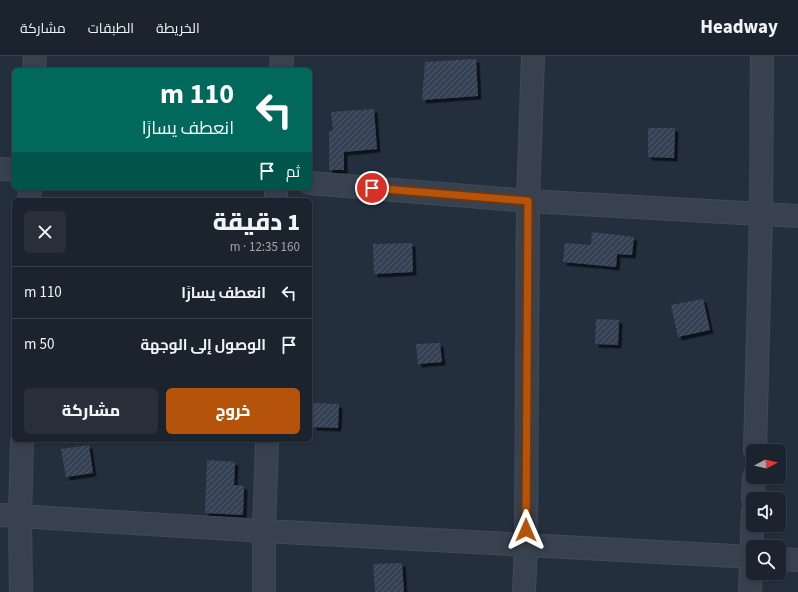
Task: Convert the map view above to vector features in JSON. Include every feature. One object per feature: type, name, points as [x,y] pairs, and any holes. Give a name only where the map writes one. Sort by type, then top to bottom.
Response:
[{"type":"street","points":[[34,68],[35,56]]},
{"type":"street","points":[[281,68],[282,56]]},
{"type":"street","points":[[524,592],[526,545],[528,201],[533,56]]},
{"type":"street","points":[[755,444],[761,214],[762,56]]},
{"type":"street","points":[[0,169],[12,170]]},
{"type":"street","points":[[312,183],[528,201],[798,216]]},
{"type":"street","points":[[21,592],[10,516],[22,442]]},
{"type":"street","points":[[264,592],[267,442]]},
{"type":"street","points":[[10,516],[746,557]]},
{"type":"street","points":[[786,559],[798,560]]},
{"type":"street","points":[[750,592],[751,580]]},
{"type":"building","points":[[476,59],[478,96],[422,100],[425,62]]},
{"type":"building","points":[[374,109],[377,149],[344,152],[344,170],[329,170],[329,131],[333,131],[331,112]]},
{"type":"building","points":[[648,128],[675,128],[674,158],[648,157]]},
{"type":"building","points":[[592,232],[634,237],[632,255],[617,254],[616,267],[563,262],[565,243],[591,245]]},
{"type":"building","points":[[412,243],[413,272],[374,274],[373,244]]},
{"type":"building","points":[[703,299],[710,330],[678,337],[671,305]]},
{"type":"building","points":[[596,319],[619,320],[618,345],[595,344]]},
{"type":"building","points":[[440,343],[442,362],[418,364],[416,344]]},
{"type":"building","points":[[313,403],[339,404],[338,428],[313,427]]},
{"type":"building","points":[[89,445],[93,473],[66,477],[61,449]]},
{"type":"building","points":[[207,460],[235,462],[234,485],[244,486],[243,515],[205,513]]},
{"type":"building","points":[[402,563],[404,592],[375,592],[373,564]]},
{"type":"route","points":[[372,188],[528,201],[526,530]]}]
